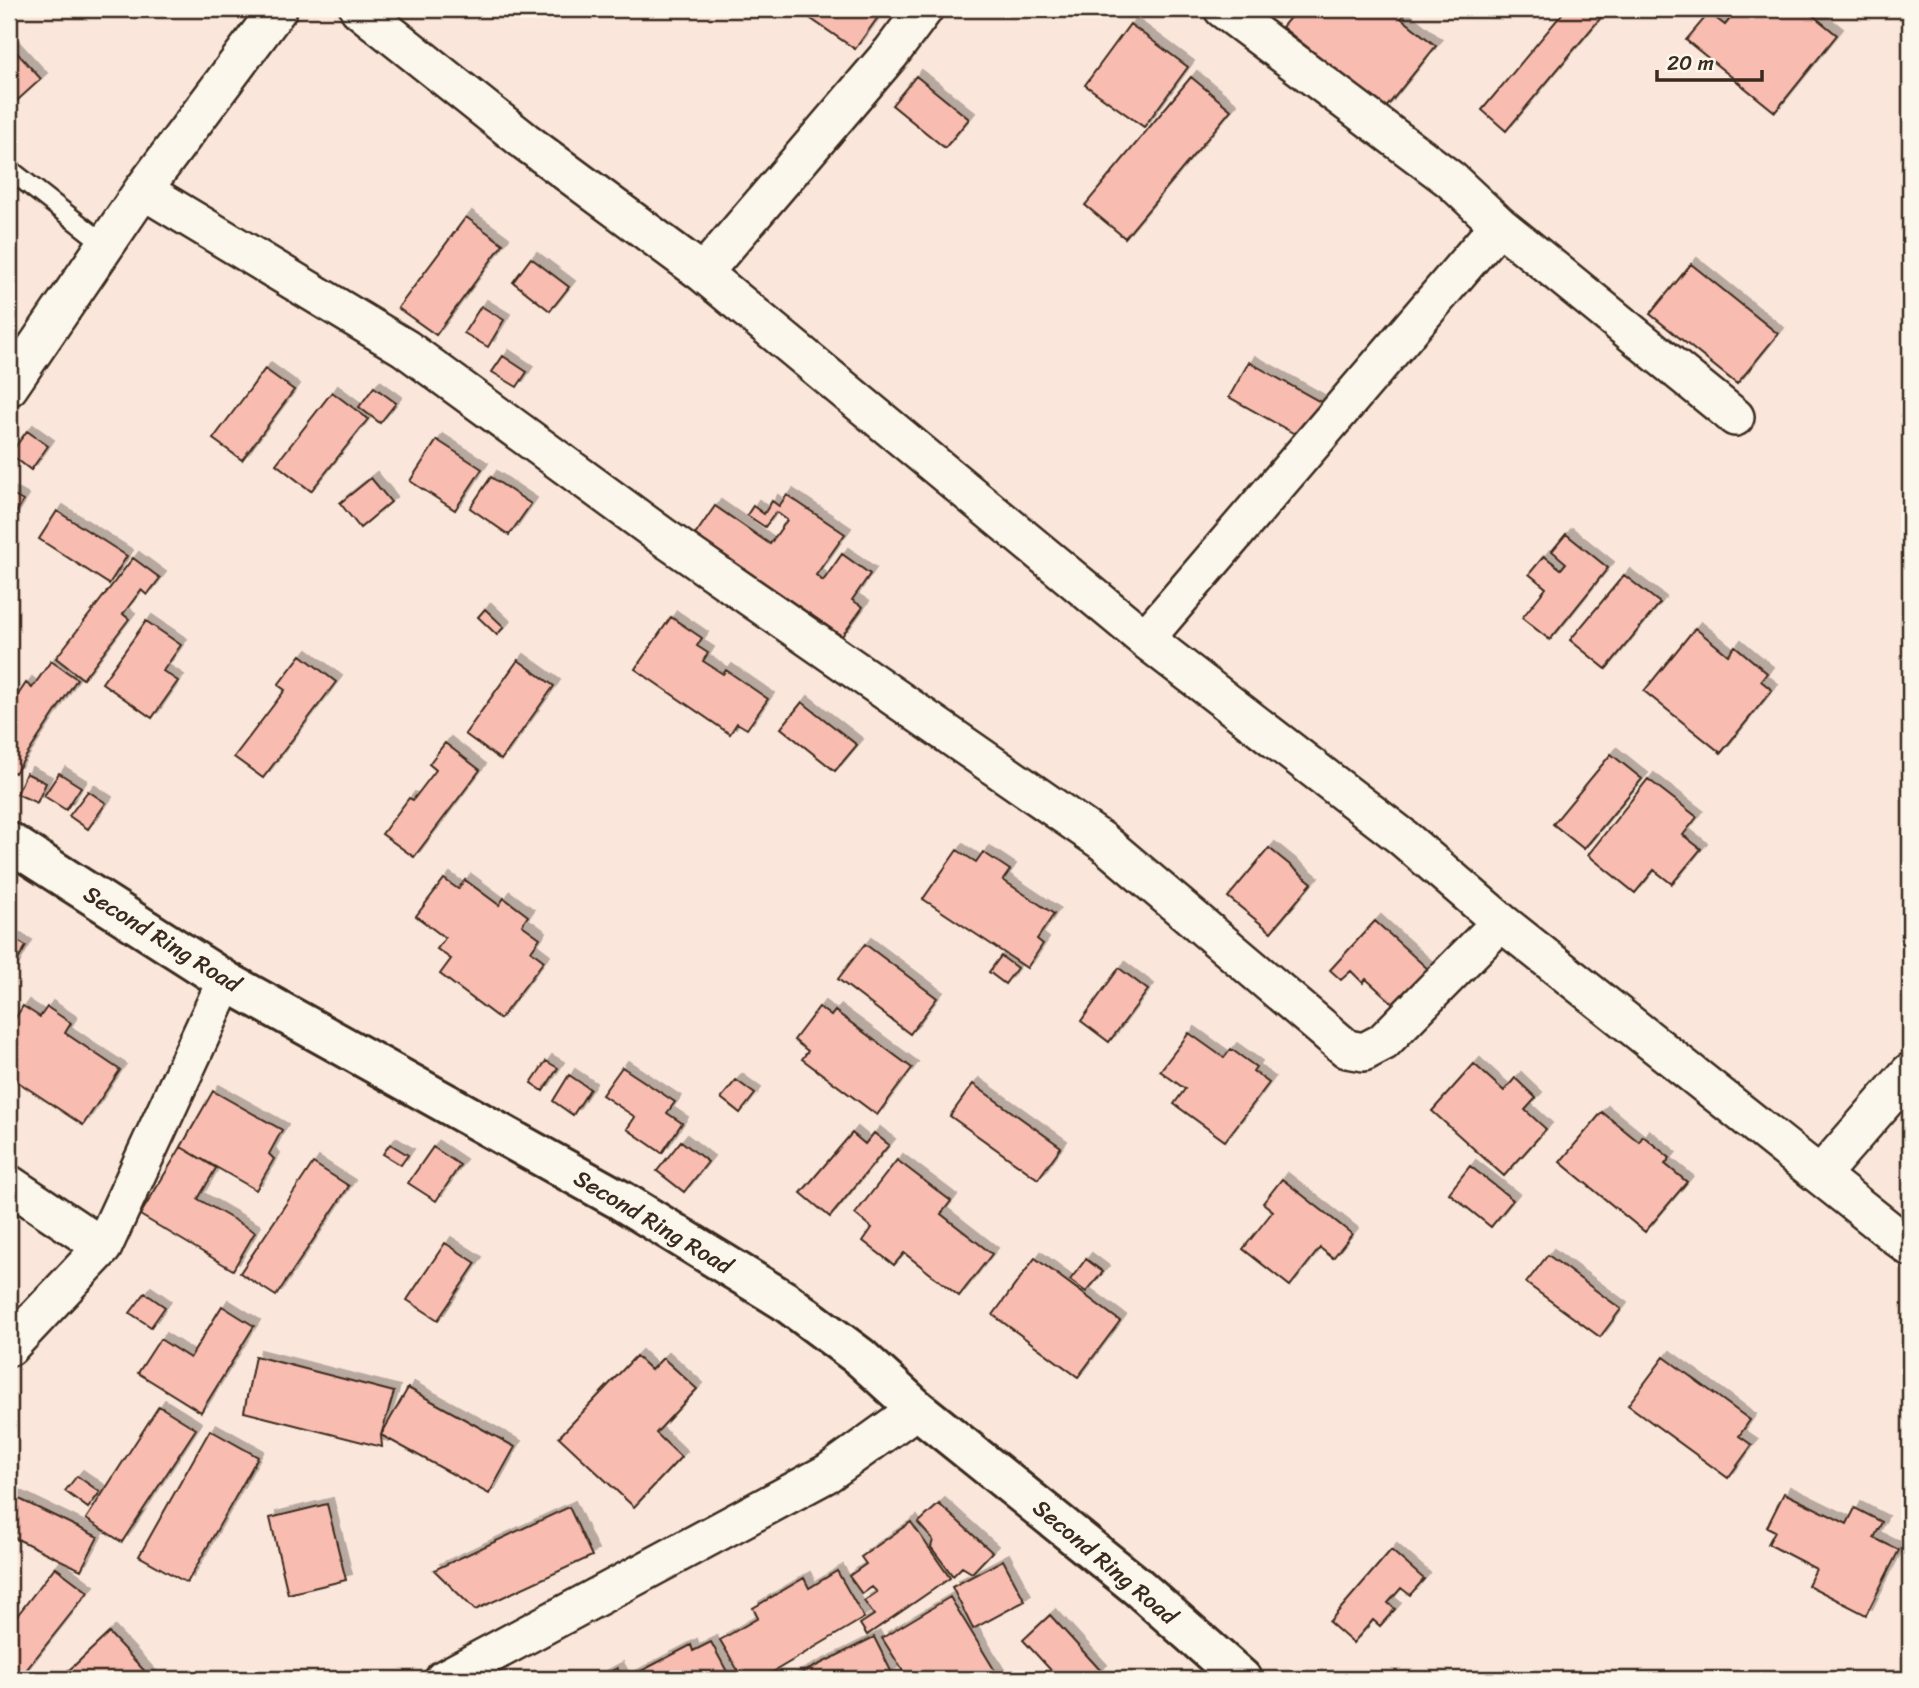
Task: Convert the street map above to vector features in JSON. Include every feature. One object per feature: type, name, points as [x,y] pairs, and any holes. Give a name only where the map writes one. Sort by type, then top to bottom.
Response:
[{"type":"street","points":[[9,387],[144,190],[278,9]]},
{"type":"street","points":[[359,9],[526,142],[703,273],[1145,639],[1401,836],[1501,922],[1910,1247]]},
{"type":"street","points":[[703,273],[891,53],[924,9]]},
{"type":"street","points":[[1223,9],[1451,180],[1499,225],[1735,417]]},
{"type":"street","points":[[144,190],[405,348],[662,536],[1102,841],[1347,1049],[1364,1052],[1383,1042],[1501,922]]},
{"type":"street","points":[[1145,639],[1499,225]]},
{"type":"street","name":"Second Ring Road","points":[[9,842],[226,981],[622,1202],[785,1301],[860,1357],[916,1409],[1139,1587],[1242,1679]]},
{"type":"street","points":[[9,1347],[103,1247],[226,981]]},
{"type":"street","points":[[1820,1175],[1910,1072]]},
{"type":"street","points":[[9,1184],[103,1247]]},
{"type":"street","points":[[444,1679],[490,1669],[828,1474],[916,1409]]},
{"type":"lane","points":[[9,169],[106,245]]},
{"type":"building","points":[[804,9],[884,9],[855,49],[801,12]]},
{"type":"building","points":[[1297,9],[1408,9],[1401,18],[1436,46],[1385,109],[1282,27]]},
{"type":"building","points":[[1566,9],[1608,9],[1506,131],[1482,110]]},
{"type":"building","points":[[1738,9],[1769,9],[1774,13],[1778,9],[1805,9],[1837,35],[1775,112],[1686,40],[1709,13],[1725,25]]},
{"type":"building","points":[[1130,24],[1188,67],[1144,127],[1085,85]]},
{"type":"building","points":[[9,44],[41,79],[9,108]]},
{"type":"building","points":[[916,76],[969,119],[945,148],[892,105]]},
{"type":"building","points":[[1191,77],[1231,110],[1125,238],[1085,205]]},
{"type":"building","points":[[466,217],[503,244],[436,335],[398,308]]},
{"type":"building","points":[[531,258],[569,287],[550,311],[513,282]]},
{"type":"building","points":[[1691,264],[1778,334],[1737,384],[1650,314]]},
{"type":"building","points":[[481,306],[504,320],[488,347],[464,333]]},
{"type":"building","points":[[503,356],[527,372],[517,387],[492,372]]},
{"type":"building","points":[[1249,362],[1322,403],[1302,438],[1229,397]]},
{"type":"building","points":[[265,369],[294,390],[242,460],[213,439]]},
{"type":"building","points":[[374,387],[396,403],[380,423],[359,407]]},
{"type":"building","points":[[332,392],[368,419],[311,491],[276,464]]},
{"type":"building","points":[[27,431],[48,446],[31,470],[10,454]]},
{"type":"building","points":[[437,440],[482,469],[455,510],[410,481]]},
{"type":"building","points":[[491,477],[531,504],[509,535],[470,508]]},
{"type":"building","points":[[371,478],[391,502],[360,528],[340,503]]},
{"type":"building","points":[[9,493],[23,501],[9,524]]},
{"type":"building","points":[[787,495],[845,534],[816,575],[823,581],[842,554],[870,574],[852,600],[863,607],[842,636],[695,535],[715,506],[770,544],[787,520],[776,512],[765,527],[747,515],[753,506],[764,514],[772,501],[779,506]]},
{"type":"building","points":[[57,511],[127,556],[109,584],[39,539]]},
{"type":"building","points":[[1566,534],[1608,568],[1550,640],[1522,618],[1546,588],[1529,574],[1544,556],[1561,569],[1566,563],[1552,551]]},
{"type":"building","points":[[133,558],[160,578],[147,595],[141,590],[123,614],[129,619],[83,679],[56,658]]},
{"type":"building","points":[[1624,575],[1660,603],[1606,669],[1570,640]]},
{"type":"building","points":[[485,609],[504,627],[497,635],[478,617]]},
{"type":"building","points":[[671,617],[702,638],[697,646],[708,653],[703,661],[723,674],[726,670],[768,699],[747,729],[737,723],[730,734],[635,669]]},
{"type":"building","points":[[146,621],[181,645],[163,671],[178,681],[152,718],[102,683]]},
{"type":"building","points":[[1695,628],[1728,655],[1735,646],[1767,673],[1761,681],[1772,690],[1721,753],[1644,691]]},
{"type":"building","points":[[301,655],[336,682],[263,778],[234,757],[285,690],[278,685]]},
{"type":"building","points":[[518,660],[554,686],[501,760],[465,734]]},
{"type":"building","points":[[51,661],[77,679],[15,773],[9,769],[9,708],[26,683],[32,688]]},
{"type":"building","points":[[802,702],[857,745],[835,771],[781,728]]},
{"type":"building","points":[[445,743],[480,770],[414,857],[382,834],[409,798],[413,800],[436,770],[429,764]]},
{"type":"building","points":[[1611,754],[1642,779],[1584,849],[1553,824]]},
{"type":"building","points":[[26,773],[46,783],[37,803],[17,794]]},
{"type":"building","points":[[59,773],[81,787],[66,810],[44,796]]},
{"type":"building","points":[[1648,779],[1697,817],[1683,835],[1701,849],[1672,884],[1654,870],[1635,893],[1588,855]]},
{"type":"building","points":[[88,791],[106,803],[88,829],[69,816]]},
{"type":"building","points":[[1269,848],[1312,883],[1271,932],[1228,897]]},
{"type":"building","points":[[957,850],[976,862],[983,852],[1010,870],[1003,880],[1054,914],[1037,939],[1043,944],[1027,968],[923,899]]},
{"type":"building","points":[[444,879],[458,889],[465,880],[499,905],[504,898],[528,916],[522,925],[540,938],[531,951],[544,961],[500,1019],[440,974],[451,959],[437,949],[445,938],[416,916]]},
{"type":"building","points":[[1375,921],[1429,970],[1396,1006],[1366,979],[1363,983],[1351,971],[1341,980],[1330,970]]},
{"type":"building","points":[[9,936],[26,946],[9,976]]},
{"type":"building","points":[[865,944],[937,998],[910,1034],[838,979]]},
{"type":"building","points":[[1001,956],[1017,968],[1005,984],[989,972]]},
{"type":"building","points":[[1119,968],[1148,990],[1109,1042],[1081,1021]]},
{"type":"building","points":[[23,1006],[40,1017],[47,1007],[71,1023],[65,1033],[120,1070],[83,1125],[9,1076],[9,1028]]},
{"type":"building","points":[[819,1007],[831,1016],[835,1011],[912,1068],[877,1115],[802,1059],[808,1051],[794,1040]]},
{"type":"building","points":[[1189,1033],[1224,1058],[1231,1049],[1256,1067],[1253,1071],[1269,1083],[1225,1141],[1174,1104],[1185,1089],[1160,1071]]},
{"type":"building","points":[[546,1061],[558,1068],[543,1091],[531,1083]]},
{"type":"building","points":[[1474,1064],[1504,1091],[1515,1078],[1536,1098],[1525,1110],[1546,1129],[1504,1176],[1432,1111]]},
{"type":"building","points":[[622,1067],[675,1102],[667,1113],[682,1123],[662,1153],[627,1129],[635,1117],[602,1095]]},
{"type":"building","points":[[569,1075],[590,1089],[573,1115],[553,1101]]},
{"type":"building","points":[[736,1080],[755,1094],[740,1113],[721,1098]]},
{"type":"building","points":[[973,1084],[1061,1147],[1038,1179],[950,1116]]},
{"type":"building","points":[[213,1091],[282,1130],[269,1154],[274,1159],[256,1190],[181,1147]]},
{"type":"building","points":[[1602,1112],[1639,1142],[1643,1136],[1670,1158],[1665,1164],[1687,1182],[1645,1232],[1560,1162]]},
{"type":"building","points":[[852,1133],[865,1144],[874,1133],[889,1145],[830,1217],[801,1193]]},
{"type":"building","points":[[681,1141],[708,1162],[684,1192],[657,1171]]},
{"type":"building","points":[[390,1144],[408,1155],[401,1165],[383,1154]]},
{"type":"building","points":[[181,1147],[216,1168],[198,1199],[255,1232],[233,1270],[140,1215]]},
{"type":"building","points":[[433,1147],[460,1165],[436,1201],[408,1183]]},
{"type":"building","points":[[897,1160],[951,1201],[941,1214],[992,1254],[959,1296],[904,1253],[894,1265],[863,1241],[872,1228],[855,1214]]},
{"type":"building","points":[[313,1163],[349,1186],[276,1296],[240,1273]]},
{"type":"building","points":[[1470,1166],[1513,1200],[1491,1227],[1449,1193]]},
{"type":"building","points":[[1282,1179],[1352,1234],[1333,1258],[1320,1248],[1290,1286],[1243,1249],[1273,1211],[1263,1203]]},
{"type":"building","points":[[445,1243],[476,1263],[438,1320],[407,1300]]},
{"type":"building","points":[[1548,1255],[1621,1309],[1600,1337],[1526,1283]]},
{"type":"building","points":[[1035,1258],[1120,1321],[1078,1377],[993,1315]]},
{"type":"building","points":[[1086,1259],[1103,1272],[1086,1292],[1070,1280]]},
{"type":"building","points":[[145,1293],[165,1307],[151,1327],[130,1313]]},
{"type":"building","points":[[222,1306],[254,1326],[201,1412],[138,1373],[160,1339],[190,1358]]},
{"type":"building","points":[[255,1356],[394,1392],[381,1435],[382,1447],[244,1412]]},
{"type":"building","points":[[636,1356],[651,1370],[663,1358],[697,1389],[656,1433],[681,1457],[634,1507],[559,1437]]},
{"type":"building","points":[[1664,1357],[1750,1420],[1739,1436],[1752,1445],[1728,1478],[1628,1405]]},
{"type":"building","points":[[408,1388],[515,1447],[489,1494],[381,1435]]},
{"type":"building","points":[[159,1406],[196,1429],[122,1542],[86,1519]]},
{"type":"building","points":[[210,1430],[258,1457],[187,1583],[139,1556]]},
{"type":"building","points":[[77,1476],[100,1492],[88,1508],[65,1491]]},
{"type":"building","points":[[1784,1493],[1847,1524],[1855,1508],[1882,1522],[1874,1538],[1899,1550],[1866,1615],[1808,1585],[1816,1569],[1768,1544],[1775,1531],[1767,1527]]},
{"type":"building","points":[[9,1494],[98,1537],[81,1570],[9,1535]]},
{"type":"building","points":[[327,1504],[346,1580],[288,1594],[270,1518]]},
{"type":"building","points":[[939,1504],[992,1552],[972,1573],[962,1567],[953,1576],[931,1547],[933,1540],[918,1523]]},
{"type":"building","points":[[569,1507],[592,1556],[475,1610],[434,1570]]},
{"type":"building","points":[[911,1522],[950,1578],[867,1635],[860,1624],[874,1615],[864,1601],[877,1592],[872,1587],[862,1594],[849,1576],[866,1564],[861,1557]]},
{"type":"building","points":[[1391,1550],[1424,1579],[1410,1595],[1401,1588],[1388,1603],[1395,1609],[1380,1626],[1373,1620],[1353,1643],[1329,1622]]},
{"type":"building","points":[[1003,1560],[1025,1601],[973,1629],[952,1587]]},
{"type":"building","points":[[55,1567],[88,1592],[19,1679],[9,1679],[9,1626]]},
{"type":"building","points":[[837,1571],[864,1618],[761,1679],[757,1679],[754,1673],[743,1679],[720,1640],[758,1618],[753,1608],[804,1578],[809,1588]]},
{"type":"building","points":[[950,1597],[1000,1679],[908,1679],[882,1638]]},
{"type":"building","points":[[1050,1615],[1101,1671],[1091,1679],[1059,1679],[1023,1640]]},
{"type":"building","points":[[109,1633],[152,1679],[59,1679],[76,1664]]},
{"type":"building","points":[[874,1637],[892,1673],[879,1679],[790,1679]]},
{"type":"building","points":[[711,1642],[731,1679],[626,1679],[691,1645],[693,1651]]},
{"type":"building","points":[[617,1668],[623,1679],[597,1679]]}]
